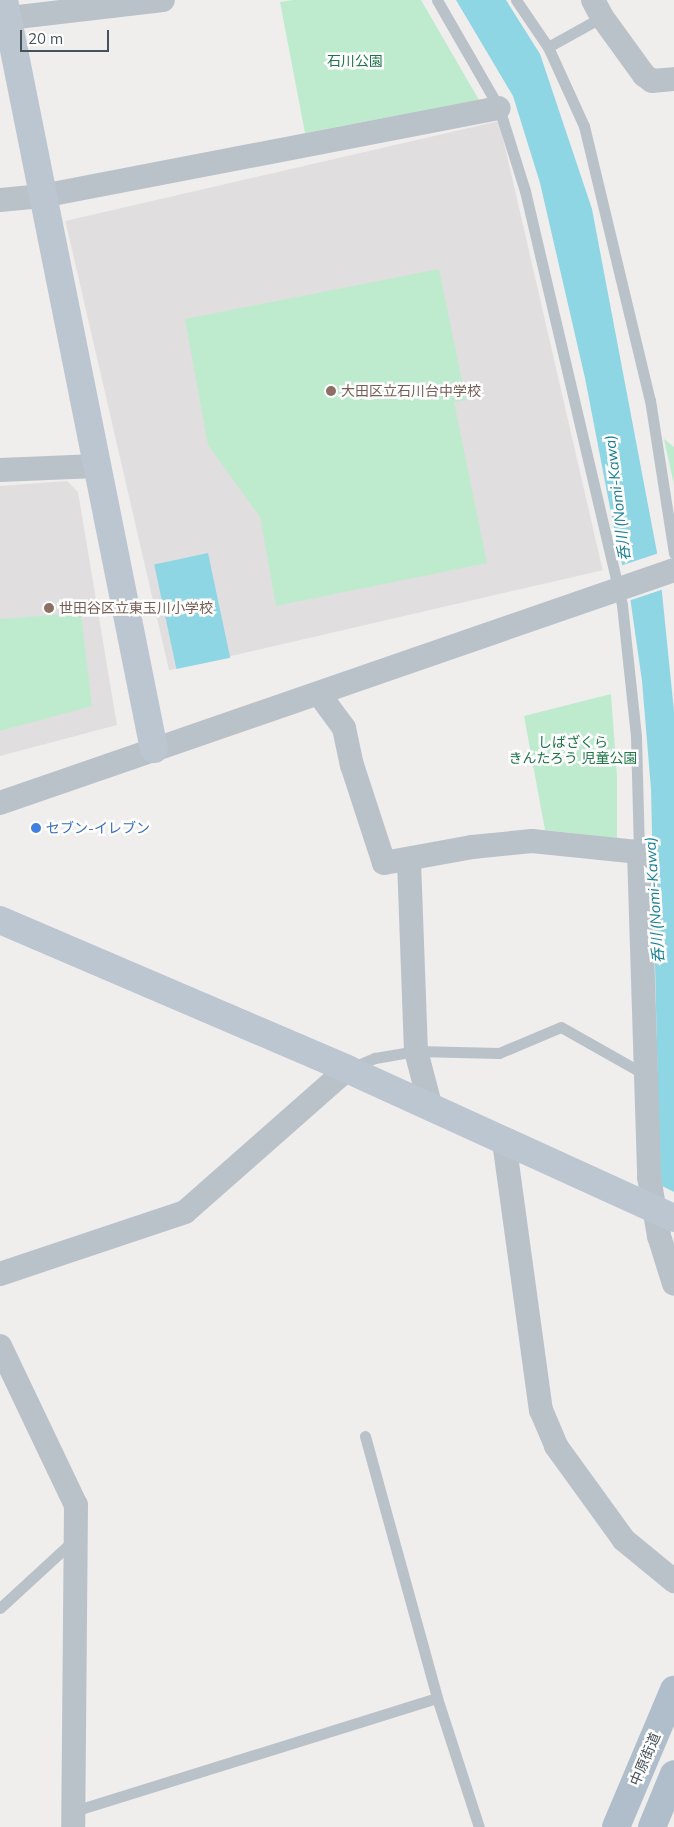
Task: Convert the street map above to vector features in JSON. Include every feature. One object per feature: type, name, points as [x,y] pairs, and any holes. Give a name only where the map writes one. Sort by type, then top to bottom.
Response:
[{"type":"main road","name":"中原街道","points":[[616,1827],[674,1690]]},
{"type":"main road","points":[[652,1827],[674,1774]]},
{"type":"street","points":[[154,749],[4,12],[163,0]]},
{"type":"street","points":[[598,9],[644,75],[652,81],[674,79]]},
{"type":"street","points":[[0,200],[42,196],[499,108]]},
{"type":"street","points":[[0,470],[97,466]]},
{"type":"street","points":[[0,803],[624,587],[673,565]]},
{"type":"street","points":[[319,694],[344,728],[352,765],[384,863],[409,860],[472,847],[532,841],[639,852],[646,1075],[662,1212],[674,1284]]},
{"type":"street","points":[[409,860],[416,1051],[431,1108]]},
{"type":"street","points":[[0,920],[347,1069],[662,1212]]},
{"type":"street","points":[[0,1274],[184,1212],[347,1069]]},
{"type":"street","points":[[504,1141],[542,1410],[556,1446],[624,1540],[674,1581]]},
{"type":"street","points":[[0,1346],[76,1504],[67,1822]]},
{"type":"lane","points":[[437,0],[499,108],[525,191],[624,587],[636,736],[639,852]]},
{"type":"lane","points":[[516,0],[548,47],[584,126],[650,400],[673,565]]},
{"type":"lane","points":[[548,47],[598,9]]},
{"type":"lane","points":[[347,1069],[375,1058],[416,1051],[499,1053],[561,1027],[646,1075]]},
{"type":"lane","points":[[365,1436],[437,1698],[479,1827]]},
{"type":"lane","points":[[0,1608],[76,1538]]},
{"type":"lane","points":[[67,1822],[437,1698]]},
{"type":"shaded area","name":"大田区立石川台中学校","points":[[499,121],[603,570],[169,670],[65,221]]},
{"type":"shaded area","name":"世田谷区立東玉川小学校","points":[[67,481],[78,492],[117,725],[0,756],[0,486]]},
{"type":"green space","name":"石川公園","points":[[293,0],[421,0],[479,100],[305,133],[280,2]]},
{"type":"green space","points":[[439,269],[466,400],[454,402],[487,563],[276,606],[260,517],[208,445],[185,319]]},
{"type":"green space","points":[[664,439],[674,447],[674,485]]},
{"type":"green space","points":[[81,613],[92,706],[0,731],[0,619]]},
{"type":"green space","name":"しばざくら きんたろう 児童公園","points":[[611,694],[617,776],[617,838],[545,830],[524,716]]},
{"type":"water","name":"呑川 (Nomi-Kawa)","points":[[456,0],[506,0],[540,54],[592,209],[659,563],[674,711],[674,1253],[660,1181],[651,789],[642,681],[630,597],[617,544],[585,378],[540,183],[513,96]]},
{"type":"water","points":[[208,553],[230,658],[176,669],[154,564]]},
{"type":"pier","points":[[659,553],[664,589],[628,601],[620,566]]},
{"type":"pier","points":[[658,1184],[674,1192],[674,1249]]},
{"type":"place","name":"大田区立石川台中学校","points":[[331,391]]},
{"type":"place","name":"世田谷区立東玉川小学校","points":[[49,608]]},
{"type":"place","name":"セブン-イレブン","points":[[36,828]]}]
